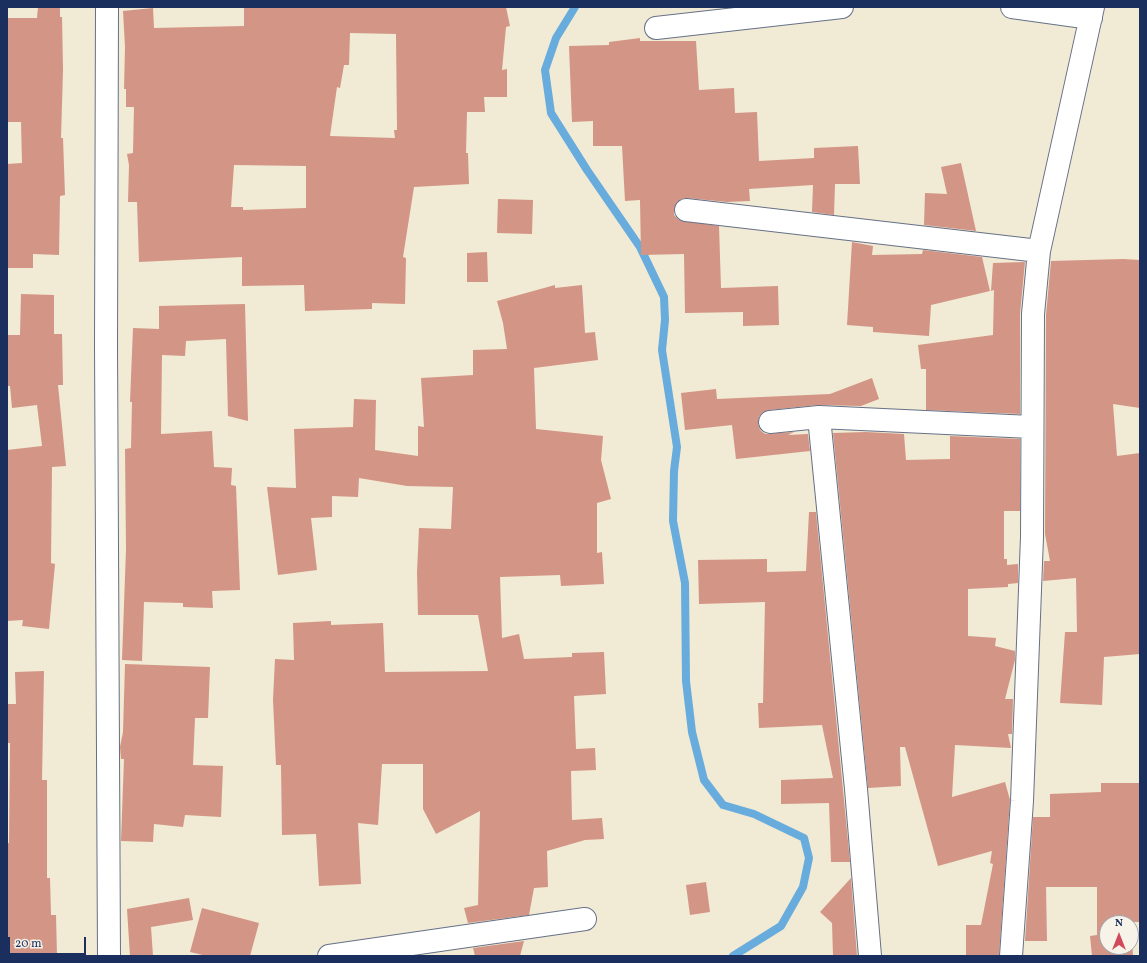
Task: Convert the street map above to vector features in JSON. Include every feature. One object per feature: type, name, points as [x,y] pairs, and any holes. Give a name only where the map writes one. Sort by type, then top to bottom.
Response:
[{"type":"street","points":[[107,7],[106,361],[109,956]]},
{"type":"street","points":[[656,28],[787,11],[842,7]]},
{"type":"street","points":[[1011,956],[1022,801],[1032,537],[1031,427],[1033,314],[1039,251],[1092,12],[1012,7]]},
{"type":"street","points":[[686,210],[1039,251]]},
{"type":"street","points":[[770,422],[819,417],[1031,427]]},
{"type":"street","points":[[819,417],[855,781],[870,956]]},
{"type":"street","points":[[329,956],[585,919]]},
{"type":"building","points":[[38,7],[60,7],[60,17],[62,17],[63,70],[61,138],[63,138],[65,195],[60,196],[59,255],[33,254],[33,268],[7,268],[7,164],[22,163],[21,122],[7,122],[7,18],[37,18]]},
{"type":"building","points":[[244,7],[506,7],[510,26],[506,27],[502,70],[507,69],[507,97],[484,97],[485,112],[467,112],[466,153],[468,153],[469,184],[414,187],[403,257],[406,258],[405,304],[372,303],[372,309],[305,311],[304,285],[242,286],[242,257],[139,262],[137,202],[128,202],[129,165],[127,154],[133,153],[134,107],[126,107],[126,89],[124,89],[125,47],[123,11],[153,8],[154,28],[244,26]],"holes":[[[350,33],[396,34],[397,130],[394,130],[395,138],[330,136],[337,87],[340,88],[344,65],[349,65]],[[234,165],[306,166],[306,208],[243,210],[243,207],[231,207]]]},
{"type":"building","points":[[640,38],[640,41],[696,41],[699,90],[734,88],[735,113],[757,112],[759,161],[814,158],[814,148],[858,146],[860,184],[835,184],[834,215],[812,212],[813,185],[749,189],[750,201],[727,202],[687,198],[681,199],[676,203],[674,215],[679,220],[719,226],[721,288],[778,286],[779,325],[743,326],[743,312],[685,313],[684,254],[641,255],[640,200],[625,201],[622,146],[593,146],[593,121],[572,122],[569,46],[609,45],[609,42]]},
{"type":"building","points":[[961,163],[976,231],[924,225],[925,193],[947,194],[941,167]]},
{"type":"building","points":[[498,199],[533,200],[532,234],[497,233]]},
{"type":"building","points":[[852,242],[873,246],[872,255],[922,254],[923,250],[982,257],[990,291],[931,305],[929,336],[873,332],[873,327],[847,325]]},
{"type":"building","points":[[487,252],[488,282],[467,282],[467,253]]},
{"type":"building","points":[[1140,260],[1140,408],[1113,404],[1117,456],[1140,453],[1140,654],[1104,657],[1102,705],[1060,703],[1065,632],[1077,632],[1076,578],[1043,581],[1044,561],[1050,561],[1045,534],[1046,315],[1051,261]]},
{"type":"building","points":[[1025,262],[1020,314],[1020,414],[926,410],[926,369],[921,369],[918,345],[993,335],[994,290],[991,291],[993,263]]},
{"type":"building","points":[[555,285],[555,288],[582,285],[585,333],[595,332],[598,360],[534,368],[536,429],[603,436],[601,460],[611,499],[597,503],[597,553],[602,552],[604,584],[561,586],[560,575],[500,577],[502,638],[519,634],[524,659],[572,657],[572,653],[604,652],[606,694],[574,696],[576,749],[595,748],[596,770],[571,771],[572,820],[602,818],[604,839],[585,840],[547,851],[548,887],[534,888],[529,915],[468,923],[464,908],[478,905],[480,811],[436,834],[423,809],[423,764],[382,764],[378,825],[358,823],[361,884],[319,886],[316,834],[282,835],[281,765],[276,765],[273,700],[275,659],[294,660],[293,623],[331,621],[331,625],[383,623],[385,672],[488,671],[478,615],[418,615],[417,573],[419,528],[451,529],[453,487],[407,486],[359,478],[358,497],[332,496],[332,517],[311,518],[317,570],[278,575],[267,487],[296,488],[294,429],[353,427],[354,399],[376,400],[375,450],[418,456],[418,426],[424,427],[421,378],[473,375],[473,350],[507,349],[503,323],[497,301]]},
{"type":"building","points":[[21,294],[54,295],[54,334],[62,334],[63,385],[58,385],[66,466],[52,467],[51,563],[55,564],[49,629],[22,626],[23,620],[7,621],[7,450],[42,446],[37,405],[12,408],[10,386],[7,386],[7,335],[20,335]]},
{"type":"building","points":[[245,304],[248,421],[228,416],[226,339],[186,341],[185,356],[162,355],[161,434],[212,431],[214,467],[232,468],[231,485],[236,486],[240,590],[212,591],[213,608],[183,607],[183,603],[144,602],[142,661],[122,660],[126,549],[125,449],[131,448],[132,402],[130,402],[133,328],[159,329],[159,306]]},
{"type":"building","points":[[872,378],[879,399],[861,406],[818,405],[769,410],[763,412],[759,417],[758,424],[760,430],[765,434],[794,432],[788,435],[808,434],[810,451],[736,459],[732,425],[685,430],[681,393],[716,389],[717,399],[830,394]]},
{"type":"building","points":[[866,432],[904,434],[906,460],[950,459],[950,436],[1020,439],[1020,511],[1004,511],[1004,559],[1007,559],[1007,565],[1018,564],[1018,583],[1008,584],[1008,587],[968,589],[968,636],[996,638],[995,646],[1015,651],[1015,660],[1005,699],[1013,699],[1012,734],[1008,734],[1011,748],[955,745],[952,797],[1005,782],[1010,800],[999,956],[966,956],[966,925],[981,925],[993,864],[990,863],[992,851],[938,866],[905,747],[900,747],[901,786],[868,788],[833,433]]},
{"type":"building","points":[[809,512],[816,512],[850,862],[831,862],[829,803],[781,804],[781,780],[833,778],[822,725],[759,728],[758,703],[763,703],[765,602],[699,604],[698,560],[767,559],[767,572],[806,571]]},
{"type":"building","points":[[125,664],[210,667],[208,718],[195,718],[193,765],[223,766],[221,817],[185,815],[183,827],[154,824],[153,842],[121,841],[124,759],[121,759],[120,747],[123,732]]},
{"type":"building","points":[[44,671],[42,780],[47,780],[47,878],[50,878],[51,915],[56,915],[57,956],[7,956],[7,843],[9,843],[10,743],[7,743],[7,704],[16,704],[15,672]]},
{"type":"building","points":[[1101,783],[1140,783],[1140,922],[1139,915],[1099,915],[1099,955],[1133,956],[1092,956],[1090,936],[1097,935],[1097,887],[1046,887],[1047,941],[1025,941],[1033,817],[1050,817],[1050,794],[1101,792]]},
{"type":"building","points":[[851,878],[857,956],[833,956],[832,923],[820,912]]},
{"type":"building","points":[[706,882],[710,912],[690,915],[686,885]]},
{"type":"building","points":[[189,898],[193,920],[151,927],[153,956],[130,956],[127,909]]},
{"type":"building","points":[[202,908],[259,923],[250,956],[207,956],[190,952]]},
{"type":"building","points":[[524,941],[520,956],[475,956],[473,948]]},
{"type":"waterway","points":[[575,7],[556,38],[545,70],[551,113],[587,170],[640,247],[664,297],[665,320],[662,350],[677,447],[674,471],[673,521],[685,583],[686,681],[692,732],[704,780],[723,805],[754,814],[804,838],[809,858],[803,887],[781,926],[733,956]]}]
